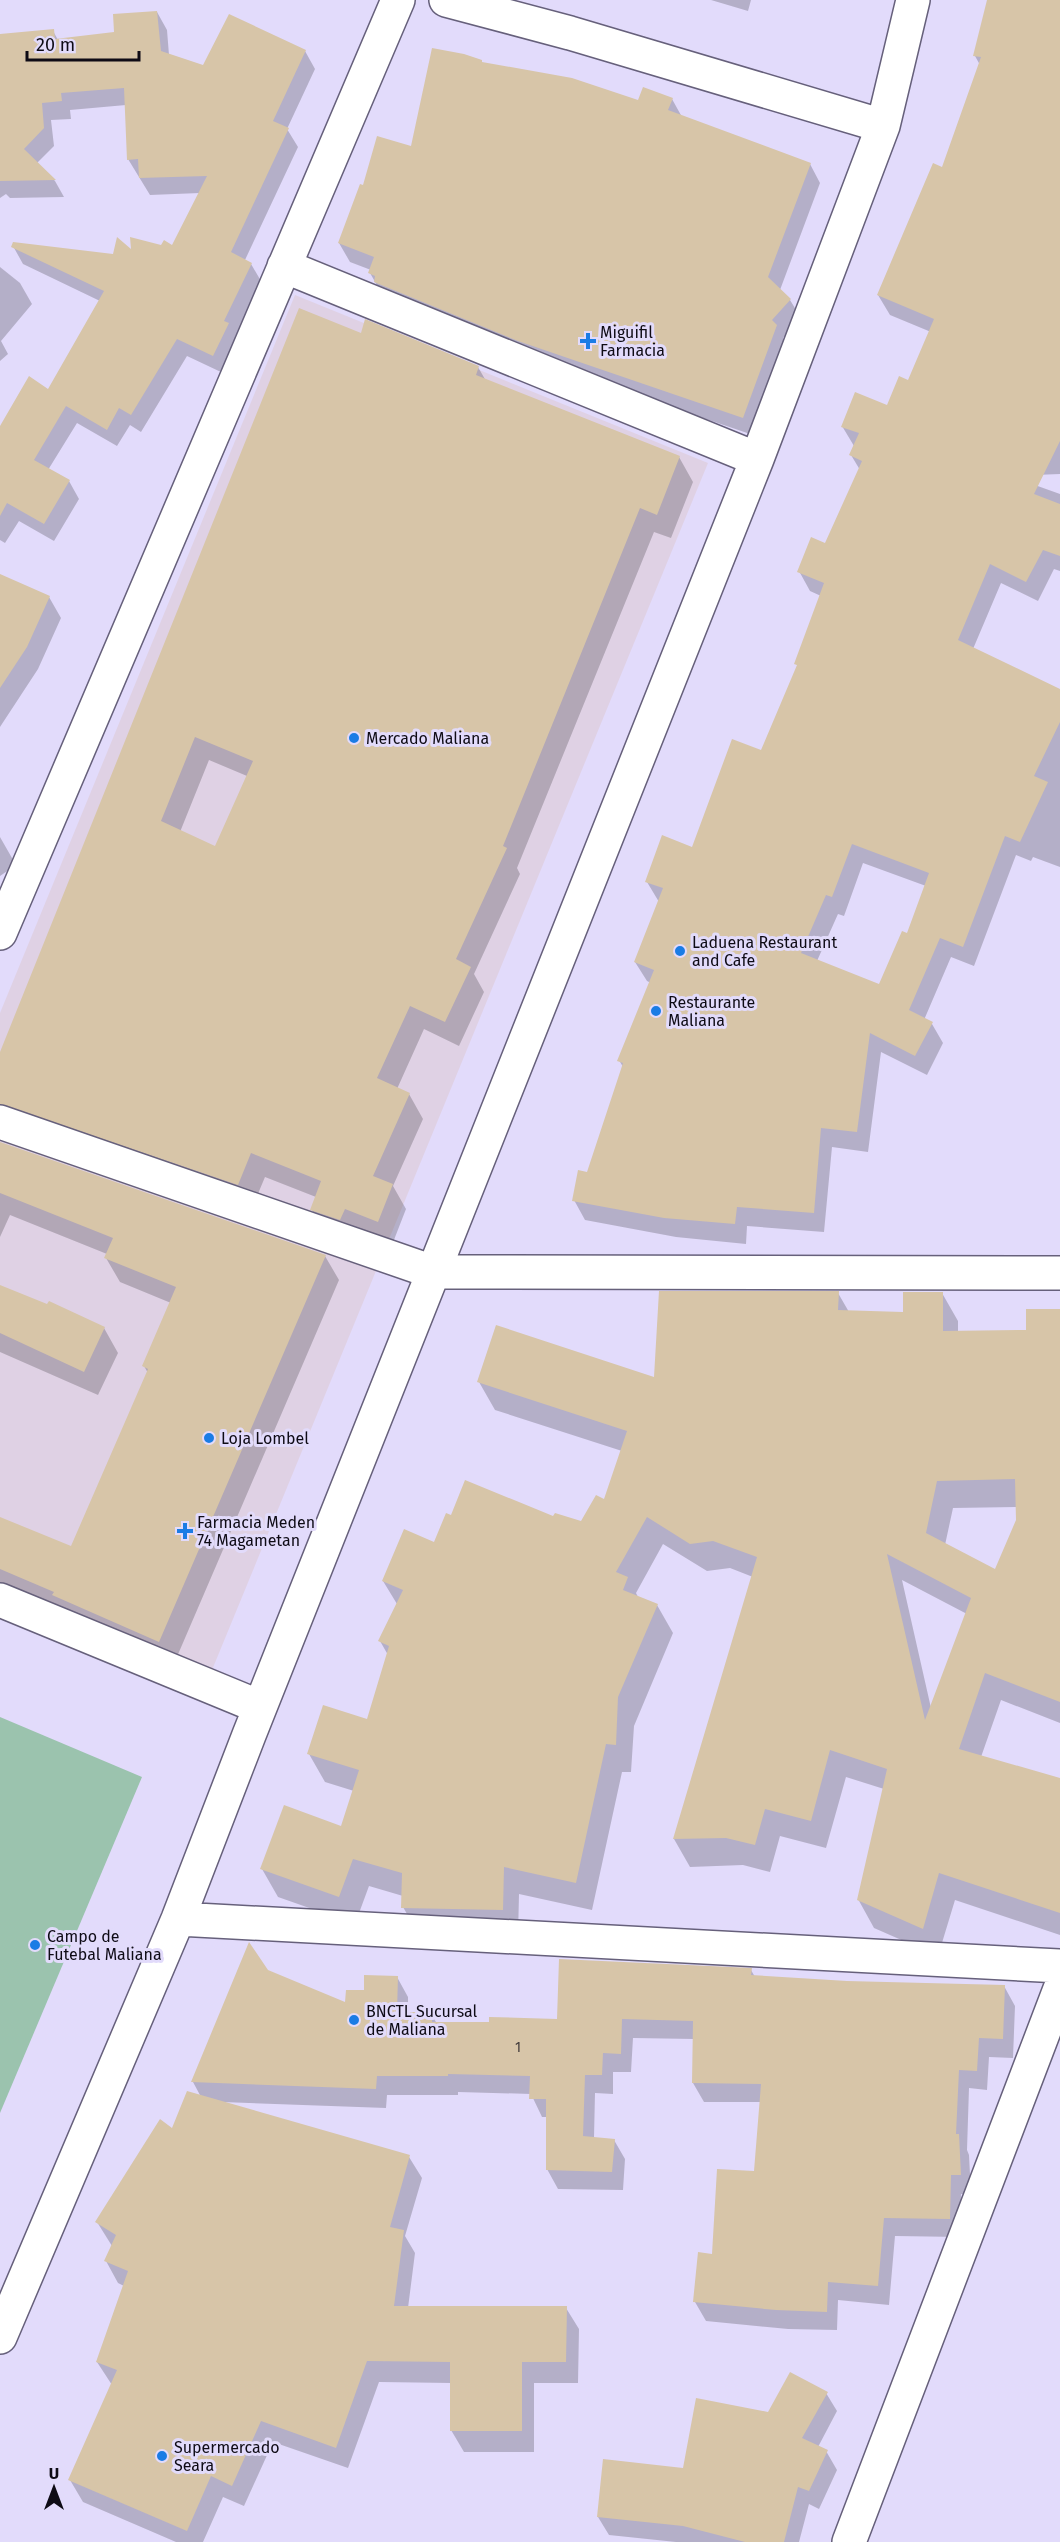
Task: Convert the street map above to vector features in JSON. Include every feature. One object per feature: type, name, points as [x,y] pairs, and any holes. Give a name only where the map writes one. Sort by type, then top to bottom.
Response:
[{"type":"street","points":[[0,933],[398,0]]},
{"type":"street","points":[[446,0],[570,33],[884,126]]},
{"type":"street","points":[[0,2337],[178,1919],[260,1707],[757,459],[884,126],[913,0]]},
{"type":"street","points":[[284,266],[757,459]]},
{"type":"street","points":[[0,1122],[433,1272],[1060,1273]]},
{"type":"street","points":[[0,1600],[260,1707]]},
{"type":"street","points":[[178,1919],[1060,1966]]},
{"type":"street","points":[[849,2542],[1060,1989]]},
{"type":"shaded area","name":"Mercado Maliana","points":[[295,295],[708,463],[212,1670],[0,1584],[0,1013]]},
{"type":"green space","name":"Campo de Futebal Maliana","points":[[0,1717],[142,1777],[0,2113]]},
{"type":"building","points":[[987,0],[1060,0],[1060,441],[1034,494],[1060,504],[1060,556],[1043,550],[1026,582],[990,564],[958,640],[1060,689],[1060,722],[1034,776],[1048,782],[1020,842],[1005,836],[963,947],[940,938],[909,1010],[933,1022],[915,1056],[870,1033],[857,1132],[821,1128],[814,1213],[737,1207],[735,1224],[664,1218],[572,1201],[578,1170],[587,1172],[623,1063],[617,1061],[654,970],[634,962],[663,888],[645,882],[662,835],[692,847],[732,739],[761,750],[797,665],[794,664],[824,583],[797,572],[811,537],[825,543],[862,461],[849,455],[859,433],[841,427],[855,392],[887,405],[899,376],[908,380],[934,319],[877,295],[933,163],[942,167],[981,57],[973,56]],"holes":[[[852,844],[929,873],[907,933],[902,931],[879,984],[801,953],[826,895],[832,897]]]},
{"type":"building","points":[[157,11],[161,51],[203,65],[229,14],[306,50],[273,121],[289,128],[231,252],[252,263],[224,321],[229,323],[213,356],[177,339],[131,415],[119,408],[107,430],[66,406],[34,460],[70,480],[44,524],[7,503],[0,516],[0,426],[29,376],[48,389],[104,291],[11,247],[13,242],[113,254],[117,237],[131,249],[130,237],[161,245],[164,240],[172,245],[207,176],[139,178],[138,159],[127,160],[124,88],[61,93],[62,101],[42,103],[44,128],[24,149],[56,180],[0,181],[0,34],[54,29],[55,39],[114,32],[113,14]]},
{"type":"building","points":[[432,48],[464,54],[482,60],[482,62],[572,78],[638,100],[643,87],[673,98],[668,110],[811,163],[768,277],[791,299],[772,320],[777,325],[743,418],[518,341],[374,282],[375,276],[368,273],[374,257],[338,243],[360,184],[363,185],[377,136],[411,146]]},
{"type":"building","name":"Mercado Maliana","points":[[299,308],[361,333],[365,319],[479,366],[476,375],[680,456],[657,515],[640,508],[503,846],[507,848],[456,959],[471,967],[445,1022],[410,1006],[377,1078],[410,1093],[373,1176],[393,1184],[378,1222],[345,1209],[340,1220],[310,1210],[321,1181],[251,1153],[238,1185],[0,1104],[0,1052]],"holes":[[[195,737],[253,761],[215,846],[161,821]]]},
{"type":"building","points":[[0,574],[50,596],[27,647],[0,688]]},
{"type":"building","points":[[0,1142],[326,1255],[159,1642],[52,1595],[54,1592],[0,1569],[0,1517],[71,1546],[148,1369],[142,1366],[176,1287],[104,1258],[113,1238],[0,1193]]},
{"type":"building","points":[[0,1285],[47,1304],[49,1301],[105,1327],[84,1372],[0,1333]]},
{"type":"building","points":[[659,1291],[839,1291],[838,1310],[903,1312],[903,1292],[943,1292],[943,1331],[1026,1330],[1026,1309],[1060,1309],[1060,1702],[985,1673],[959,1749],[1060,1778],[1060,1913],[939,1873],[923,1929],[857,1900],[887,1769],[830,1750],[811,1821],[765,1809],[755,1845],[726,1838],[673,1839],[757,1557],[713,1541],[690,1544],[647,1517],[616,1572],[628,1577],[623,1590],[658,1604],[618,1697],[616,1745],[606,1744],[576,1883],[504,1867],[503,1910],[401,1908],[402,1873],[353,1859],[339,1897],[260,1869],[284,1805],[341,1826],[359,1770],[307,1754],[323,1705],[367,1719],[389,1646],[378,1641],[403,1590],[382,1581],[404,1529],[434,1542],[446,1513],[451,1515],[465,1480],[553,1516],[555,1513],[581,1521],[596,1495],[604,1499],[627,1431],[477,1382],[496,1325],[654,1377]],"holes":[[[1015,1479],[1016,1520],[995,1569],[926,1533],[937,1481]],[[887,1554],[971,1598],[925,1720]]]},
{"type":"building","points":[[249,1942],[268,1970],[345,2002],[346,1990],[364,1990],[364,1975],[398,1976],[397,2012],[432,2012],[432,2022],[489,2022],[489,2017],[557,2019],[559,1959],[752,1968],[751,1975],[847,1981],[1005,1985],[1003,2039],[979,2038],[977,2071],[959,2070],[956,2134],[959,2134],[961,2175],[951,2175],[950,2219],[884,2218],[878,2286],[828,2282],[827,2312],[776,2310],[693,2302],[698,2252],[712,2254],[717,2169],[754,2171],[761,2084],[692,2083],[693,2021],[622,2019],[621,2054],[603,2053],[602,2075],[585,2075],[583,2136],[615,2139],[612,2172],[546,2170],[546,2099],[529,2099],[530,2076],[448,2074],[448,2076],[377,2076],[376,2089],[191,2082]]},
{"type":"building","points":[[187,2091],[410,2155],[390,2227],[404,2230],[394,2306],[567,2306],[566,2362],[522,2362],[522,2431],[450,2431],[450,2362],[367,2361],[336,2448],[261,2421],[232,2486],[211,2476],[187,2531],[68,2480],[117,2370],[96,2362],[128,2271],[104,2261],[116,2235],[95,2222],[160,2119],[172,2128]]},
{"type":"building","points":[[790,2372],[828,2392],[802,2438],[828,2450],[809,2491],[798,2487],[784,2542],[745,2542],[683,2526],[597,2517],[603,2459],[683,2468],[696,2398],[768,2412]]},
{"type":"place","name":"Miguifil Farmacia","points":[[588,341]]},
{"type":"place","name":"Mercado Maliana","points":[[354,738]]},
{"type":"place","name":"Laduena Restaurant and Cafe","points":[[680,951]]},
{"type":"place","name":"Restaurante Maliana","points":[[656,1011]]},
{"type":"place","name":"Loja Lombel","points":[[209,1438]]},
{"type":"place","name":"Farmacia Meden 74 Magametan","points":[[185,1531]]},
{"type":"place","name":"Campo de Futebal Maliana","points":[[35,1945]]},
{"type":"place","name":"BNCTL Sucursal de Maliana","points":[[354,2020]]},
{"type":"place","name":"Supermercado Seara","points":[[162,2456]]}]
